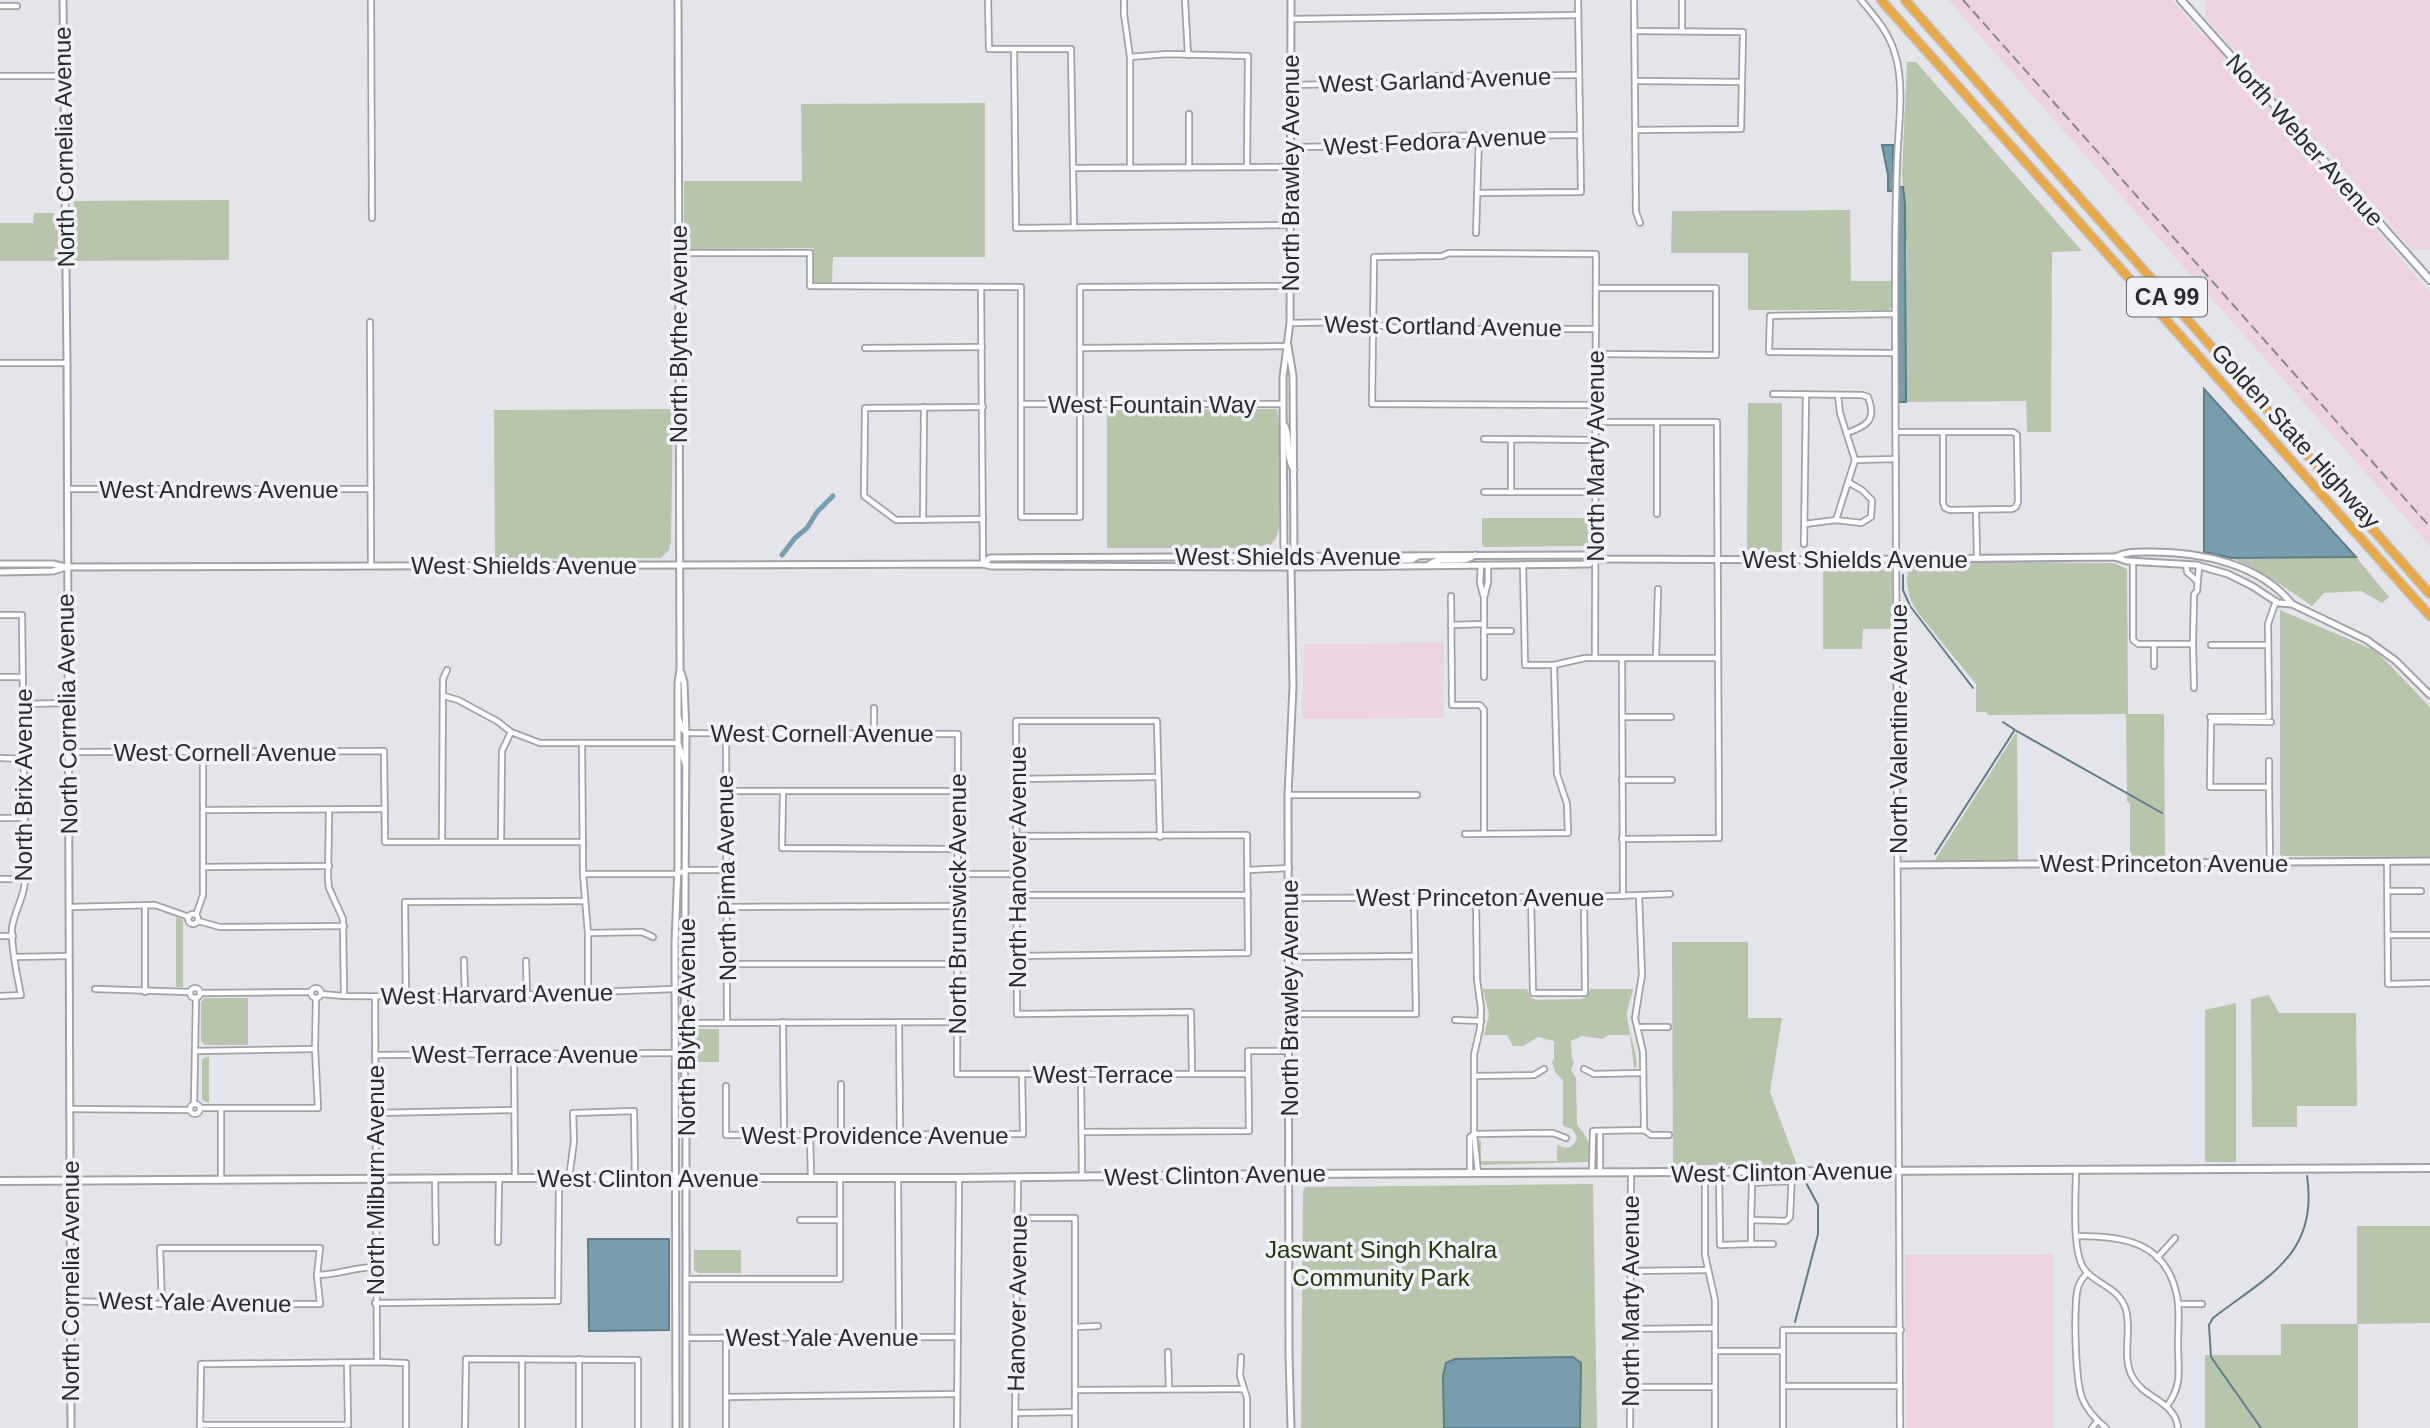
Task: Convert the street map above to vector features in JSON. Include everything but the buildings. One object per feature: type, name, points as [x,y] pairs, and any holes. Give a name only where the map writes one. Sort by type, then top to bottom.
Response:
[{"type":"highway","name":"Golden State Highway","points":[[1881,0],[2430,616]]},
{"type":"highway","name":"Golden State Highway","points":[[1905,0],[2430,594]]},
{"type":"main road","name":"North Weber Avenue","points":[[2181,0],[2430,280]]},
{"type":"main road","name":"West Clinton Avenue","points":[[0,1181],[959,1178],[1478,1172],[2430,1168]]},
{"type":"street","name":"North Cornelia Avenue","points":[[63,0],[71,1428]]},
{"type":"street","points":[[371,0],[372,218]]},
{"type":"street","name":"North Blythe Avenue","points":[[678,0],[678,743],[686,1178],[686,1428]]},
{"type":"street","points":[[988,0],[989,49],[1071,49],[1074,227]]},
{"type":"street","points":[[1124,0],[1130,57],[1130,167]]},
{"type":"street","points":[[1185,0],[1188,55]]},
{"type":"street","name":"North Brawley Avenue","points":[[1291,0],[1290,323],[1283,377],[1284,555],[1291,567]]},
{"type":"street","points":[[1477,193],[1581,192],[1578,0]]},
{"type":"street","points":[[1634,0],[1636,212],[1640,223]]},
{"type":"street","points":[[1682,0],[1682,31]]},
{"type":"street","name":"North Valentine Avenue","points":[[1861,0],[1886,32],[1899,70],[1895,353],[1900,1428]]},
{"type":"street","points":[[0,6],[17,6]]},
{"type":"street","points":[[1291,19],[1578,15]]},
{"type":"street","points":[[1634,31],[1743,32],[1741,129],[1636,130]]},
{"type":"street","points":[[1014,50],[1016,228],[1290,225]]},
{"type":"street","points":[[1130,57],[1248,56],[1247,166]]},
{"type":"street","name":"West Garland Avenue","points":[[1290,85],[1398,83],[1436,76],[1579,75]]},
{"type":"street","points":[[0,76],[64,76]]},
{"type":"street","points":[[1636,81],[1742,82]]},
{"type":"street","points":[[1189,114],[1189,166]]},
{"type":"street","points":[[1476,233],[1479,135]]},
{"type":"street","name":"West Fedora Avenue","points":[[1290,148],[1389,146],[1434,136],[1580,135]]},
{"type":"street","name":"West Fedora Avenue","points":[[1073,168],[1290,167]]},
{"type":"street","points":[[678,253],[810,253],[810,286],[1021,287],[1021,517],[1080,517],[1080,287],[1290,286]]},
{"type":"street","name":"North Marty Avenue","points":[[1372,326],[1374,257],[1442,256],[1449,253],[1596,254],[1595,658]]},
{"type":"street","points":[[981,288],[983,564]]},
{"type":"street","name":"West Cortland Avenue","points":[[1596,288],[1716,288],[1716,355],[1596,354]]},
{"type":"street","points":[[1895,314],[1770,316],[1769,352],[1895,353]]},
{"type":"street","points":[[370,322],[371,566]]},
{"type":"street","name":"West Cortland Avenue","points":[[1290,323],[1338,322],[1406,329],[1596,329]]},
{"type":"street","points":[[1372,326],[1372,404],[1596,404]]},
{"type":"street","name":"North Brawley Avenue","points":[[1288,346],[1293,376],[1294,470],[1294,555],[1291,567],[1293,687],[1288,795],[1291,1428]]},
{"type":"street","name":"West Cortland Avenue","points":[[1080,348],[1288,346]]},
{"type":"street","points":[[865,348],[982,347]]},
{"type":"street","points":[[0,363],[67,363]]},
{"type":"street","points":[[1773,394],[1868,397],[1872,414],[1869,422],[1862,428],[1847,433]]},
{"type":"street","points":[[1804,544],[1806,394]]},
{"type":"street","points":[[1836,520],[1855,460],[1838,396]]},
{"type":"street","name":"West Fountain Way","points":[[1021,404],[1283,404]]},
{"type":"street","points":[[923,520],[924,407]]},
{"type":"street","points":[[983,407],[865,408],[864,496],[896,520],[983,519]]},
{"type":"street","points":[[1596,422],[1717,422],[1719,838],[1622,839]]},
{"type":"street","points":[[1283,423],[1288,433],[1289,463],[1294,470]]},
{"type":"street","points":[[1657,423],[1657,514]]},
{"type":"street","points":[[1896,432],[1943,432],[2013,432],[2017,435],[2016,508],[1945,508],[1943,432]]},
{"type":"street","points":[[1484,439],[1596,440]]},
{"type":"street","points":[[1511,439],[1511,492]]},
{"type":"street","points":[[1855,460],[1896,459]]},
{"type":"street","points":[[1805,524],[1836,520],[1861,523],[1871,517],[1872,499],[1848,482]]},
{"type":"street","name":"West Andrews Avenue","points":[[66,489],[371,489]]},
{"type":"street","points":[[1484,492],[1595,492]]},
{"type":"street","points":[[1976,510],[1977,558]]},
{"type":"street","name":"West Shields Avenue","points":[[2115,557],[2126,552],[2205,555],[2246,571],[2283,593],[2292,604]]},
{"type":"street","name":"West Shields Avenue","points":[[983,564],[990,558],[1284,555],[1588,555],[1595,559],[2115,557],[2199,566],[2239,579],[2276,601],[2292,604],[2357,634],[2382,649],[2430,695]]},
{"type":"street","points":[[1429,565],[1434,561],[1469,560],[1475,555]]},
{"type":"street","points":[[1387,566],[1392,560],[1418,556]]},
{"type":"street","name":"West Shields Avenue","points":[[0,564],[52,564],[66,567],[983,564],[1291,567],[1589,564],[1595,559]]},
{"type":"street","points":[[2133,561],[2133,640],[2138,644],[2193,644]]},
{"type":"street","points":[[2186,564],[2187,572],[2197,582]]},
{"type":"street","points":[[1481,565],[1480,583],[1484,598],[1484,677]]},
{"type":"street","points":[[1484,598],[1489,582],[1488,565]]},
{"type":"street","points":[[1523,565],[1525,665],[1554,665],[1595,658],[1717,658]]},
{"type":"street","points":[[2194,688],[2193,594],[2197,591],[2199,566]]},
{"type":"street","name":"West Shields Avenue","points":[[0,572],[53,571],[66,567]]},
{"type":"street","points":[[1656,658],[1658,590]]},
{"type":"street","points":[[1451,596],[1452,705],[1480,705],[1484,710],[1484,834]]},
{"type":"street","points":[[2210,717],[2269,718],[2268,624],[2276,601]]},
{"type":"street","name":"North Brix Avenue","points":[[0,615],[22,615],[25,818],[25,879],[13,936],[21,995],[0,996]]},
{"type":"street","points":[[1451,625],[1484,624]]},
{"type":"street","points":[[1484,631],[1511,631]]},
{"type":"street","points":[[2154,644],[2154,666]]},
{"type":"street","points":[[2211,645],[2268,645]]},
{"type":"street","points":[[1622,658],[1623,896]]},
{"type":"street","points":[[1465,834],[1567,833],[1567,804],[1557,774],[1554,665]]},
{"type":"street","name":"North Blythe Avenue","points":[[676,1428],[674,989],[686,765],[684,682],[680,668]]},
{"type":"street","points":[[442,842],[443,680],[447,670]]},
{"type":"street","points":[[0,677],[23,677]]},
{"type":"street","name":"West Cornell Avenue","points":[[444,696],[458,700],[497,721],[511,732],[540,743],[678,743]]},
{"type":"street","points":[[23,704],[66,703]]},
{"type":"street","points":[[874,708],[874,733]]},
{"type":"street","points":[[678,713],[682,729],[686,733]]},
{"type":"street","points":[[1622,717],[1671,717]]},
{"type":"street","name":"North Hanover Avenue","points":[[1158,777],[1157,721],[1016,721],[1017,1014],[1191,1012],[1192,1074]]},
{"type":"street","points":[[2269,787],[2210,787],[2211,721],[2271,722]]},
{"type":"street","points":[[501,841],[502,751],[511,732]]},
{"type":"street","name":"West Cornell Avenue","points":[[686,733],[958,734]]},
{"type":"street","name":"North Pima Avenue","points":[[726,733],[724,791],[727,1023]]},
{"type":"street","name":"North Brunswick Avenue","points":[[957,1074],[958,734]]},
{"type":"street","points":[[582,743],[583,874],[588,933],[588,993]]},
{"type":"street","points":[[678,743],[686,765]]},
{"type":"street","name":"West Cornell Avenue","points":[[67,752],[384,751],[385,809]]},
{"type":"street","points":[[198,921],[196,915],[203,895],[203,752]]},
{"type":"street","points":[[0,758],[24,758]]},
{"type":"street","points":[[2269,761],[2270,862]]},
{"type":"street","points":[[1016,779],[1158,777],[1160,837]]},
{"type":"street","points":[[1622,780],[1672,780]]},
{"type":"street","points":[[783,790],[782,848],[956,849]]},
{"type":"street","points":[[724,791],[958,791]]},
{"type":"street","points":[[1288,795],[1417,795]]},
{"type":"street","points":[[204,810],[385,809],[385,842],[583,842]]},
{"type":"street","points":[[329,810],[329,888],[341,912],[344,926],[344,996]]},
{"type":"street","points":[[0,818],[25,818]]},
{"type":"street","points":[[1015,836],[1247,835],[1249,870],[1248,953],[1016,956]]},
{"type":"street","name":"West Princeton Avenue","points":[[1899,865],[2430,861]]},
{"type":"street","points":[[2387,862],[2388,984],[2430,983]]},
{"type":"street","points":[[203,867],[329,866]]},
{"type":"street","points":[[1249,870],[1289,868]]},
{"type":"street","points":[[583,874],[725,870]]},
{"type":"street","points":[[957,874],[1015,874]]},
{"type":"street","points":[[0,879],[25,879]]},
{"type":"street","points":[[2388,891],[2421,891]]},
{"type":"street","name":"West Princeton Avenue","points":[[1290,898],[1670,894]]},
{"type":"street","points":[[1016,895],[1248,895]]},
{"type":"street","points":[[1531,896],[1532,993],[1585,993],[1584,897]]},
{"type":"street","points":[[1639,896],[1642,975],[1635,1018],[1643,1052],[1644,1130]]},
{"type":"street","points":[[1289,1014],[1416,1014],[1414,897]]},
{"type":"street","points":[[1476,897],[1477,980],[1481,1008],[1474,1055],[1474,1134],[1478,1172]]},
{"type":"street","points":[[406,997],[405,902],[585,901]]},
{"type":"street","points":[[69,906],[165,907],[189,917],[196,915]]},
{"type":"street","points":[[145,906],[145,992]]},
{"type":"street","points":[[726,907],[957,906]]},
{"type":"street","points":[[189,917],[192,924],[198,921],[220,927],[344,926]]},
{"type":"street","points":[[588,933],[642,932],[653,937]]},
{"type":"street","points":[[2388,935],[2430,935]]},
{"type":"street","points":[[0,936],[13,936]]},
{"type":"street","points":[[15,957],[69,956]]},
{"type":"street","points":[[1289,957],[1414,956]]},
{"type":"street","points":[[464,960],[465,997]]},
{"type":"street","points":[[526,961],[527,995]]},
{"type":"street","points":[[728,964],[957,964]]},
{"type":"street","points":[[94,989],[190,992],[196,988],[200,993]]},
{"type":"street","name":"West Harvard Avenue","points":[[311,992],[316,988],[318,996],[465,997],[674,989]]},
{"type":"street","points":[[190,992],[191,997],[195,998]]},
{"type":"street","points":[[190,1110],[194,1104],[195,998],[200,993],[311,992],[312,996],[318,996],[315,1049],[318,1108],[200,1108],[194,1104]]},
{"type":"street","name":"North Milburn Avenue","points":[[375,997],[377,1362]]},
{"type":"street","points":[[1455,1020],[1480,1021]]},
{"type":"street","points":[[783,1022],[784,1134]]},
{"type":"street","points":[[899,1022],[900,1134]]},
{"type":"street","points":[[684,1023],[957,1022]]},
{"type":"street","points":[[1638,1027],[1668,1027]]},
{"type":"street","points":[[195,1051],[315,1049]]},
{"type":"street","points":[[1082,1132],[1249,1132],[1248,1051],[1289,1051]]},
{"type":"street","name":"West Terrace Avenue","points":[[375,1055],[675,1053]]},
{"type":"street","points":[[514,1054],[515,1178]]},
{"type":"street","points":[[1474,1076],[1534,1074],[1544,1069]]},
{"type":"street","points":[[1584,1069],[1594,1074],[1643,1073]]},
{"type":"street","name":"West Terrace","points":[[957,1074],[1248,1074]]},
{"type":"street","name":"West Providence Avenue","points":[[726,1086],[726,1135],[1023,1134],[1022,1074]]},
{"type":"street","points":[[1081,1074],[1082,1177]]},
{"type":"street","points":[[841,1084],[841,1134]]},
{"type":"street","points":[[70,1110],[190,1110],[195,1114],[200,1108]]},
{"type":"street","points":[[221,1108],[221,1181]]},
{"type":"street","points":[[376,1112],[514,1110]]},
{"type":"street","points":[[569,1179],[574,1141],[573,1112],[634,1111],[635,1179]]},
{"type":"street","points":[[1600,1131],[1644,1130],[1651,1135],[1669,1135]]},
{"type":"street","name":"North Marty Avenue","points":[[1592,1173],[1593,1131],[1600,1131],[1600,1173]]},
{"type":"street","points":[[1470,1173],[1470,1137],[1474,1134],[1553,1133],[1566,1138]]},
{"type":"street","points":[[810,1134],[811,1178]]},
{"type":"street","points":[[2076,1170],[2077,1254],[2087,1273],[2114,1291],[2121,1299],[2127,1317],[2127,1357],[2132,1376],[2139,1386],[2167,1406],[2174,1415],[2178,1428]]},
{"type":"street","points":[[1751,1222],[1786,1221],[1790,1217],[1792,1172]]},
{"type":"street","name":"North Marty Avenue","points":[[1630,1428],[1631,1173]]},
{"type":"street","points":[[1705,1173],[1704,1255],[1715,1300],[1715,1428]]},
{"type":"street","points":[[1719,1173],[1720,1245],[1773,1244]]},
{"type":"street","name":"Hanover Avenue","points":[[1016,1428],[1018,1177]]},
{"type":"street","points":[[686,1279],[840,1279],[840,1178]]},
{"type":"street","points":[[898,1178],[899,1337]]},
{"type":"street","points":[[957,1428],[959,1178]]},
{"type":"street","points":[[435,1179],[436,1242]]},
{"type":"street","points":[[498,1242],[499,1179]]},
{"type":"street","points":[[375,1303],[558,1300],[559,1179]]},
{"type":"street","points":[[1751,1244],[1752,1183],[1792,1181]]},
{"type":"street","points":[[1018,1218],[1075,1218],[1075,1428]]},
{"type":"street","points":[[800,1220],[840,1220]]},
{"type":"street","points":[[2076,1236],[2123,1238],[2139,1244],[2157,1258],[2173,1283],[2178,1304],[2178,1390],[2167,1406]]},
{"type":"street","points":[[2157,1258],[2175,1238]]},
{"type":"street","points":[[162,1304],[160,1248],[320,1248],[317,1275]]},
{"type":"street","name":"West Yale Avenue","points":[[71,1301],[320,1304],[317,1275],[358,1267],[375,1267]]},
{"type":"street","points":[[1630,1271],[1708,1270]]},
{"type":"street","points":[[2087,1273],[2080,1282],[2076,1296],[2077,1370],[2082,1396],[2097,1421],[2106,1428]]},
{"type":"street","points":[[2178,1304],[2202,1304]]},
{"type":"street","points":[[1076,1327],[1098,1326]]},
{"type":"street","points":[[1630,1329],[1715,1328]]},
{"type":"street","points":[[1783,1428],[1783,1330],[1901,1330]]},
{"type":"street","name":"West Yale Avenue","points":[[686,1338],[958,1337]]},
{"type":"street","points":[[726,1338],[726,1428]]},
{"type":"street","points":[[1715,1351],[1782,1351]]},
{"type":"street","points":[[1168,1353],[1169,1389]]},
{"type":"street","points":[[1241,1357],[1240,1376],[1247,1398],[1247,1428]]},
{"type":"street","points":[[466,1428],[466,1359],[638,1360],[638,1428]]},
{"type":"street","points":[[579,1359],[579,1428]]},
{"type":"street","points":[[522,1360],[522,1428]]},
{"type":"street","points":[[348,1363],[348,1427],[200,1426],[201,1364],[377,1362],[406,1363],[406,1428]]},
{"type":"street","points":[[1783,1386],[1900,1386]]},
{"type":"street","points":[[1630,1387],[1715,1387]]},
{"type":"street","points":[[1076,1390],[1244,1388]]},
{"type":"street","points":[[727,1397],[957,1394]]},
{"type":"street","points":[[1016,1413],[1074,1412]]},
{"type":"street","points":[[2092,1428],[2097,1421]]},
{"type":"shaded area","points":[[1948,0],[2172,0],[2204,37],[2205,27],[2430,293],[2430,546]]},
{"type":"shaded area","points":[[2205,0],[2430,0],[2430,250],[2412,250],[2319,141],[2316,143],[2205,17]]},
{"type":"shaded area","points":[[1444,643],[1444,718],[1302,719],[1304,644]]},
{"type":"shaded area","points":[[2053,1254],[2053,1428],[1906,1428],[1905,1255]]},
{"type":"green space","points":[[1907,62],[1916,62],[2082,251],[2052,252],[2051,432],[2027,432],[2026,401],[1906,402],[1907,252],[1902,173]]},
{"type":"green space","points":[[985,103],[985,257],[833,257],[832,282],[813,282],[813,248],[684,249],[684,181],[802,181],[801,104]]},
{"type":"green space","points":[[229,200],[229,260],[74,261],[74,201]]},
{"type":"green space","points":[[1850,210],[1851,281],[1893,281],[1893,304],[1889,310],[1748,310],[1748,253],[1671,253],[1672,211]]},
{"type":"green space","points":[[34,213],[54,213],[54,222],[60,223],[60,261],[0,261],[0,223],[33,223]]},
{"type":"green space","points":[[1748,403],[1782,403],[1782,552],[1747,552]]},
{"type":"green space","points":[[673,409],[671,542],[669,550],[661,558],[495,559],[494,410]]},
{"type":"green space","points":[[1277,409],[1282,492],[1280,525],[1271,545],[1241,548],[1107,548],[1107,410]]},
{"type":"green space","points":[[1482,518],[1589,518],[1589,543],[1586,546],[1485,547],[1482,545]]},
{"type":"green space","points":[[2356,557],[2389,597],[2382,603],[2361,591],[2324,593],[2312,606],[2263,574],[2231,558]]},
{"type":"green space","points":[[1908,561],[2114,563],[2127,569],[2128,714],[2164,714],[2165,857],[2130,857],[2126,714],[1989,715],[1986,712],[1976,712],[1976,684],[1918,613],[1910,599],[1907,584]]},
{"type":"green space","points":[[1823,566],[1892,566],[1892,629],[1863,629],[1862,649],[1823,649]]},
{"type":"green space","points":[[2280,610],[2372,649],[2430,707],[2430,857],[2280,856]]},
{"type":"green space","points":[[2017,731],[2018,860],[1935,860]]},
{"type":"green space","points":[[176,917],[183,920],[183,987],[176,987]]},
{"type":"green space","points":[[1672,942],[1748,942],[1748,1018],[1782,1018],[1770,1092],[1797,1165],[1673,1165]]},
{"type":"green space","points":[[1483,989],[1527,989],[1531,998],[1538,1000],[1582,999],[1588,995],[1590,989],[1633,989],[1627,1016],[1637,1066],[1634,1068],[1630,1035],[1608,1035],[1603,1039],[1582,1036],[1571,1041],[1574,1062],[1571,1070],[1576,1078],[1577,1125],[1590,1147],[1588,1162],[1483,1165],[1479,1162],[1479,1140],[1481,1161],[1557,1161],[1557,1144],[1569,1147],[1577,1137],[1572,1129],[1563,1126],[1563,1080],[1555,1072],[1552,1062],[1554,1041],[1538,1037],[1523,1046],[1513,1046],[1507,1035],[1484,1035],[1489,1015]]},
{"type":"green space","points":[[2269,995],[2279,1013],[2356,1013],[2357,1106],[2297,1106],[2297,1127],[2252,1127],[2251,999]]},
{"type":"green space","points":[[204,998],[248,998],[248,1045],[205,1045],[201,1041],[201,1002]]},
{"type":"green space","points":[[2236,1003],[2236,1162],[2205,1162],[2205,1010]]},
{"type":"green space","points":[[690,1029],[719,1029],[719,1062],[693,1062]]},
{"type":"green space","points":[[209,1057],[209,1103],[202,1100],[202,1060]]},
{"type":"green space","name":"Jaswant Singh Khalra Community Park","points":[[1593,1184],[1597,1428],[1301,1428],[1303,1190],[1306,1187]]},
{"type":"green space","points":[[2357,1226],[2430,1226],[2430,1323],[2358,1324],[2358,1428],[2205,1428],[2205,1355],[2281,1355],[2281,1324],[2357,1324]]},
{"type":"green space","points":[[694,1250],[741,1250],[741,1273],[698,1273],[694,1270]]},
{"type":"water","points":[[1882,145],[1893,145],[1893,191],[1888,191]]},
{"type":"water","points":[[1898,187],[1903,187],[1905,203],[1906,402],[1898,402]]},
{"type":"water","points":[[2204,389],[2356,557],[2231,558],[2204,552]]},
{"type":"water","points":[[588,1239],[669,1239],[669,1330],[589,1331]]},
{"type":"water","points":[[1573,1357],[1581,1363],[1580,1428],[1444,1428],[1443,1376],[1446,1363],[1455,1359]]},
{"type":"waterway","points":[[782,555],[833,496]]},
{"type":"waterway","points":[[1903,575],[1903,590],[1910,606],[1973,688]]},
{"type":"waterway","points":[[2003,722],[2162,813]]},
{"type":"waterway","points":[[1935,854],[2014,731]]},
{"type":"waterway","points":[[2261,1428],[2211,1357],[2209,1325],[2213,1318],[2269,1276],[2297,1245],[2305,1226],[2309,1203],[2307,1176]]},
{"type":"waterway","points":[[1795,1322],[1818,1234],[1818,1205],[1804,1179]]},
{"type":"railway","points":[[1963,0],[2430,527]]}]
